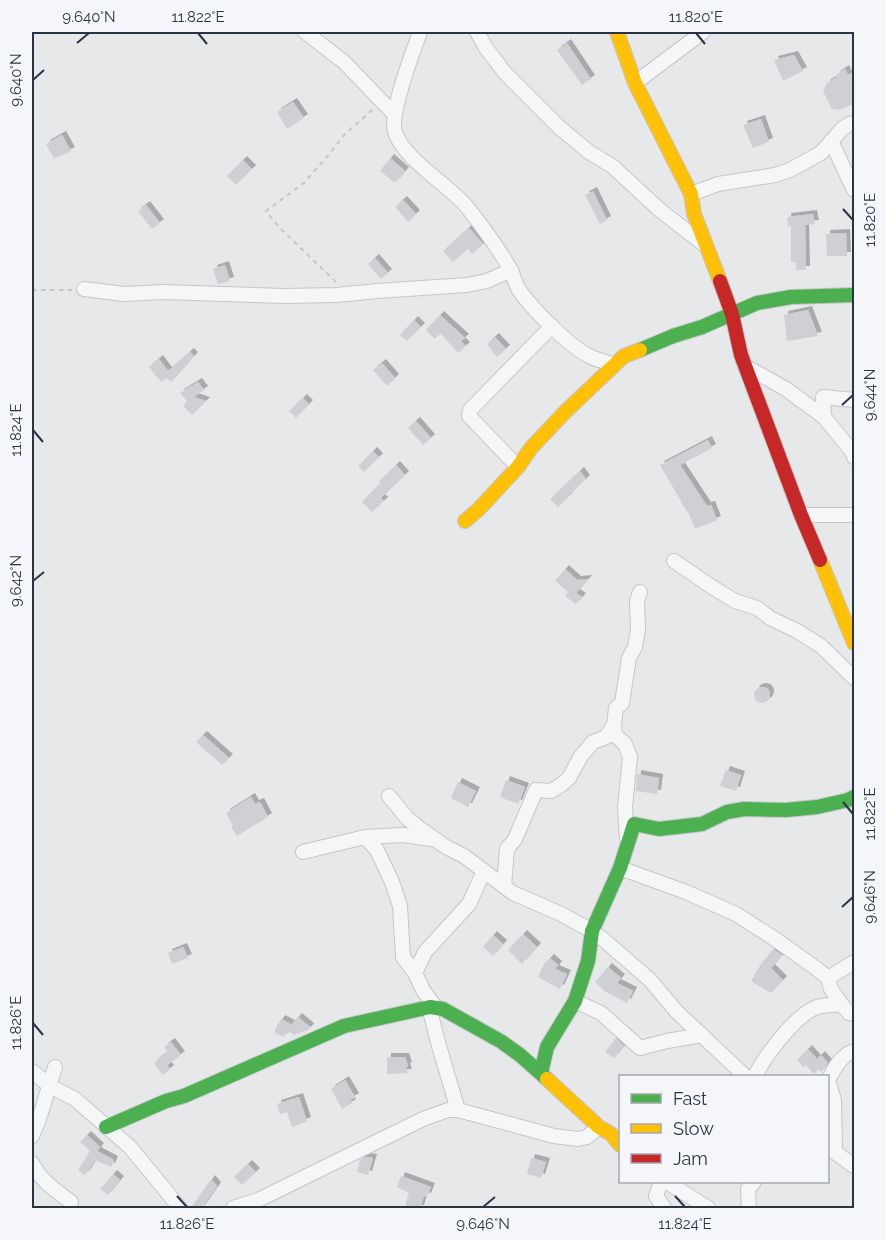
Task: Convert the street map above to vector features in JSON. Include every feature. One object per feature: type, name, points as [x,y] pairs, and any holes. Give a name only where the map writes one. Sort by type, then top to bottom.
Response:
[{"type":"street","points":[[305,32],[344,62],[395,115]]},
{"type":"street","points":[[420,32],[407,67],[395,115],[395,130],[403,147],[466,206],[498,247],[518,287],[552,326],[574,348],[590,357],[615,365]]},
{"type":"street","points":[[477,32],[505,73],[560,128],[589,152],[612,166],[661,211],[708,247]]},
{"type":"street","points":[[635,83],[703,32]]},
{"type":"street","points":[[620,35],[635,83],[691,194],[694,214],[732,314],[745,366],[801,514],[855,643]]},
{"type":"street","points":[[691,194],[718,184],[775,175],[790,170],[821,153],[842,129],[855,123]]},
{"type":"street","points":[[831,141],[855,190]]},
{"type":"street","points":[[84,290],[124,294],[162,292],[284,296],[350,294],[467,285],[487,281],[511,270]]},
{"type":"street","points":[[465,521],[518,467],[531,448],[566,411],[624,356],[702,327],[757,303],[791,297],[855,295]]},
{"type":"street","points":[[518,467],[469,416],[470,410],[552,326]]},
{"type":"street","points":[[745,366],[786,389],[824,417],[854,454]]},
{"type":"street","points":[[824,417],[823,397],[855,400]]},
{"type":"street","points":[[801,514],[855,515]]},
{"type":"street","points":[[674,561],[735,601],[757,608],[770,618],[821,646],[855,678]]},
{"type":"street","points":[[627,846],[625,807],[630,757],[625,744],[615,735],[614,725],[616,708],[622,702],[629,658],[635,647],[638,629],[637,601],[640,592]]},
{"type":"street","points":[[504,886],[507,849],[515,839],[536,790],[551,791],[561,785],[569,778],[593,742],[606,737],[614,725]]},
{"type":"street","points":[[390,796],[407,818],[436,840],[464,855],[513,893],[561,914],[604,940],[650,980],[676,1012],[743,1075]]},
{"type":"street","points":[[541,1073],[547,1047],[575,1000],[588,961],[592,931],[620,868],[634,824],[659,829],[702,824],[727,812],[744,809],[786,810],[817,807],[855,798]]},
{"type":"street","points":[[303,852],[365,837],[403,835],[436,840]]},
{"type":"street","points":[[365,837],[377,850],[392,882],[400,906],[403,957],[415,973],[433,1007],[438,1047],[458,1110]]},
{"type":"street","points":[[620,868],[686,892],[736,914],[828,978],[831,989],[841,1004],[849,1012],[855,1014]]},
{"type":"street","points":[[415,973],[425,952],[469,904],[484,871]]},
{"type":"street","points":[[828,978],[855,962]]},
{"type":"street","points":[[575,1000],[601,1013],[640,1048],[702,1035]]},
{"type":"street","points":[[756,1075],[761,1064],[798,1018],[817,1007],[841,1004]]},
{"type":"street","points":[[106,1127],[166,1101],[184,1096],[344,1026],[433,1007],[449,1013],[502,1042],[541,1073],[619,1143]]},
{"type":"street","points":[[829,1078],[840,1059],[855,1051]]},
{"type":"street","points":[[32,1136],[55,1067],[75,1099]]},
{"type":"street","points":[[32,1071],[50,1086],[75,1099],[130,1148],[150,1170],[168,1203],[180,1209]]},
{"type":"street","points":[[829,1083],[834,1100],[831,1150],[855,1166]]},
{"type":"street","points":[[233,1209],[258,1200],[423,1119],[448,1110],[458,1110],[554,1136],[578,1139],[587,1137],[599,1127]]},
{"type":"street","points":[[32,1163],[49,1186],[71,1202]]},
{"type":"street","points":[[661,1183],[656,1196],[663,1209]]},
{"type":"street","points":[[669,1183],[708,1209]]},
{"type":"street","points":[[749,1209],[748,1189],[753,1183]]},
{"type":"path","points":[[350,294],[313,261],[266,211],[304,183],[344,135],[382,101]]},
{"type":"path","points":[[32,290],[84,290]]},
{"type":"building","points":[[567,43],[591,79],[582,85],[557,50]]},
{"type":"building","points":[[794,55],[803,71],[783,81],[774,60]]},
{"type":"building","points":[[845,69],[848,75],[855,71],[855,103],[839,110],[832,109],[823,91],[827,83]]},
{"type":"building","points":[[293,102],[304,118],[287,129],[277,112]]},
{"type":"building","points":[[761,119],[769,142],[753,148],[743,125]]},
{"type":"building","points":[[62,135],[71,151],[54,159],[46,144]]},
{"type":"building","points":[[390,158],[405,171],[395,183],[380,171]]},
{"type":"building","points":[[243,160],[252,169],[236,185],[227,176]]},
{"type":"building","points":[[593,191],[607,220],[600,224],[585,195]]},
{"type":"building","points":[[403,200],[416,214],[408,222],[395,207]]},
{"type":"building","points":[[146,205],[160,223],[152,229],[138,211]]},
{"type":"building","points":[[813,214],[815,224],[805,225],[806,270],[796,270],[796,262],[791,262],[791,226],[788,226],[787,217]]},
{"type":"building","points":[[469,228],[483,244],[472,254],[468,249],[453,262],[443,251]]},
{"type":"building","points":[[846,233],[847,256],[827,256],[826,234]]},
{"type":"building","points":[[375,258],[388,273],[381,279],[368,264]]},
{"type":"building","points":[[225,265],[230,281],[218,284],[213,269]]},
{"type":"building","points":[[808,310],[818,336],[787,341],[784,315]]},
{"type":"building","points":[[440,315],[465,338],[461,341],[466,346],[458,353],[440,333],[435,339],[426,330]]},
{"type":"building","points":[[414,320],[421,327],[407,341],[400,335]]},
{"type":"building","points":[[495,337],[506,349],[497,357],[487,344]]},
{"type":"building","points":[[190,352],[194,356],[171,382],[167,378],[161,382],[149,367],[159,359],[168,371]]},
{"type":"building","points":[[382,363],[395,378],[387,386],[373,370]]},
{"type":"building","points":[[198,382],[204,390],[194,397],[206,401],[192,415],[183,406],[187,401],[180,393]]},
{"type":"building","points":[[303,398],[309,404],[296,418],[289,411]]},
{"type":"building","points":[[416,421],[431,438],[423,445],[408,428]]},
{"type":"building","points":[[708,440],[712,448],[680,465],[707,506],[711,505],[717,520],[695,529],[689,514],[660,465]]},
{"type":"building","points":[[373,451],[379,457],[364,472],[358,466]]},
{"type":"building","points":[[396,465],[405,475],[381,498],[384,501],[372,512],[362,502]]},
{"type":"building","points":[[580,471],[586,479],[558,507],[550,499]]},
{"type":"building","points":[[565,569],[577,580],[588,579],[576,593],[582,597],[576,604],[565,596],[568,592],[555,581]]},
{"type":"building","points":[[762,687],[768,689],[770,695],[768,701],[762,703],[756,701],[754,695],[756,689]]},
{"type":"building","points":[[203,735],[229,758],[222,765],[196,742]]},
{"type":"building","points":[[726,770],[741,775],[736,791],[720,786]]},
{"type":"building","points":[[637,774],[659,778],[657,794],[636,791]]},
{"type":"building","points":[[506,780],[525,787],[518,804],[500,797]]},
{"type":"building","points":[[458,782],[476,791],[468,807],[451,798]]},
{"type":"building","points":[[251,797],[255,804],[260,802],[268,817],[237,836],[226,813]]},
{"type":"building","points":[[523,934],[537,947],[522,964],[508,950]]},
{"type":"building","points":[[493,935],[503,944],[493,956],[483,947]]},
{"type":"building","points":[[183,947],[188,958],[172,964],[168,953]]},
{"type":"building","points":[[773,949],[782,955],[771,968],[783,980],[771,993],[751,981]]},
{"type":"building","points":[[550,958],[558,965],[555,969],[567,974],[560,989],[538,977],[544,964]]},
{"type":"building","points":[[608,967],[621,978],[617,983],[633,991],[627,1003],[606,992],[595,982]]},
{"type":"building","points":[[298,1017],[310,1027],[308,1030],[294,1035],[288,1030],[284,1037],[275,1033],[281,1019],[291,1025]]},
{"type":"building","points":[[616,1038],[624,1046],[614,1058],[605,1052]]},
{"type":"building","points":[[171,1042],[181,1055],[167,1065],[170,1069],[163,1075],[154,1063],[168,1052],[164,1047]]},
{"type":"building","points":[[808,1049],[817,1059],[821,1055],[828,1063],[821,1072],[818,1069],[814,1074],[806,1065],[804,1068],[797,1060]]},
{"type":"building","points":[[387,1057],[405,1057],[408,1073],[387,1074]]},
{"type":"building","points":[[345,1080],[355,1097],[350,1100],[352,1103],[342,1109],[331,1089]]},
{"type":"building","points":[[299,1097],[307,1121],[292,1127],[287,1112],[280,1114],[277,1104]]},
{"type":"building","points":[[87,1135],[100,1147],[97,1151],[114,1160],[111,1167],[95,1160],[85,1175],[78,1170],[90,1151],[80,1142]]},
{"type":"building","points":[[366,1157],[373,1158],[368,1175],[357,1172],[360,1160]]},
{"type":"building","points":[[531,1158],[546,1162],[541,1178],[527,1174]]},
{"type":"building","points":[[248,1164],[256,1172],[242,1185],[234,1177]]},
{"type":"building","points":[[113,1174],[120,1180],[108,1195],[100,1189]]},
{"type":"building","points":[[401,1176],[431,1187],[427,1197],[424,1196],[420,1209],[404,1209],[409,1193],[397,1187]]},
{"type":"building","points":[[211,1179],[217,1186],[201,1209],[190,1209]]},
{"type":"traffic: fast","points":[[640,350],[757,303],[791,297],[854,295]]},
{"type":"traffic: fast","points":[[541,1073],[547,1047],[575,1001],[588,961],[592,931],[620,868],[634,824],[659,829],[702,824],[727,812],[744,809],[786,810],[817,807],[854,797]]},
{"type":"traffic: fast","points":[[106,1127],[166,1101],[184,1096],[344,1026],[430,1007],[443,1009],[502,1042],[547,1079]]},
{"type":"traffic: slow","points":[[617,32],[635,83],[691,194],[694,214],[720,281]]},
{"type":"traffic: slow","points":[[465,521],[518,467],[531,448],[566,411],[624,356],[640,350]]},
{"type":"traffic: slow","points":[[820,560],[854,643]]},
{"type":"traffic: slow","points":[[547,1079],[599,1127],[611,1134],[619,1144]]},
{"type":"traffic: jam","points":[[720,281],[732,314],[741,355],[820,560]]}]
